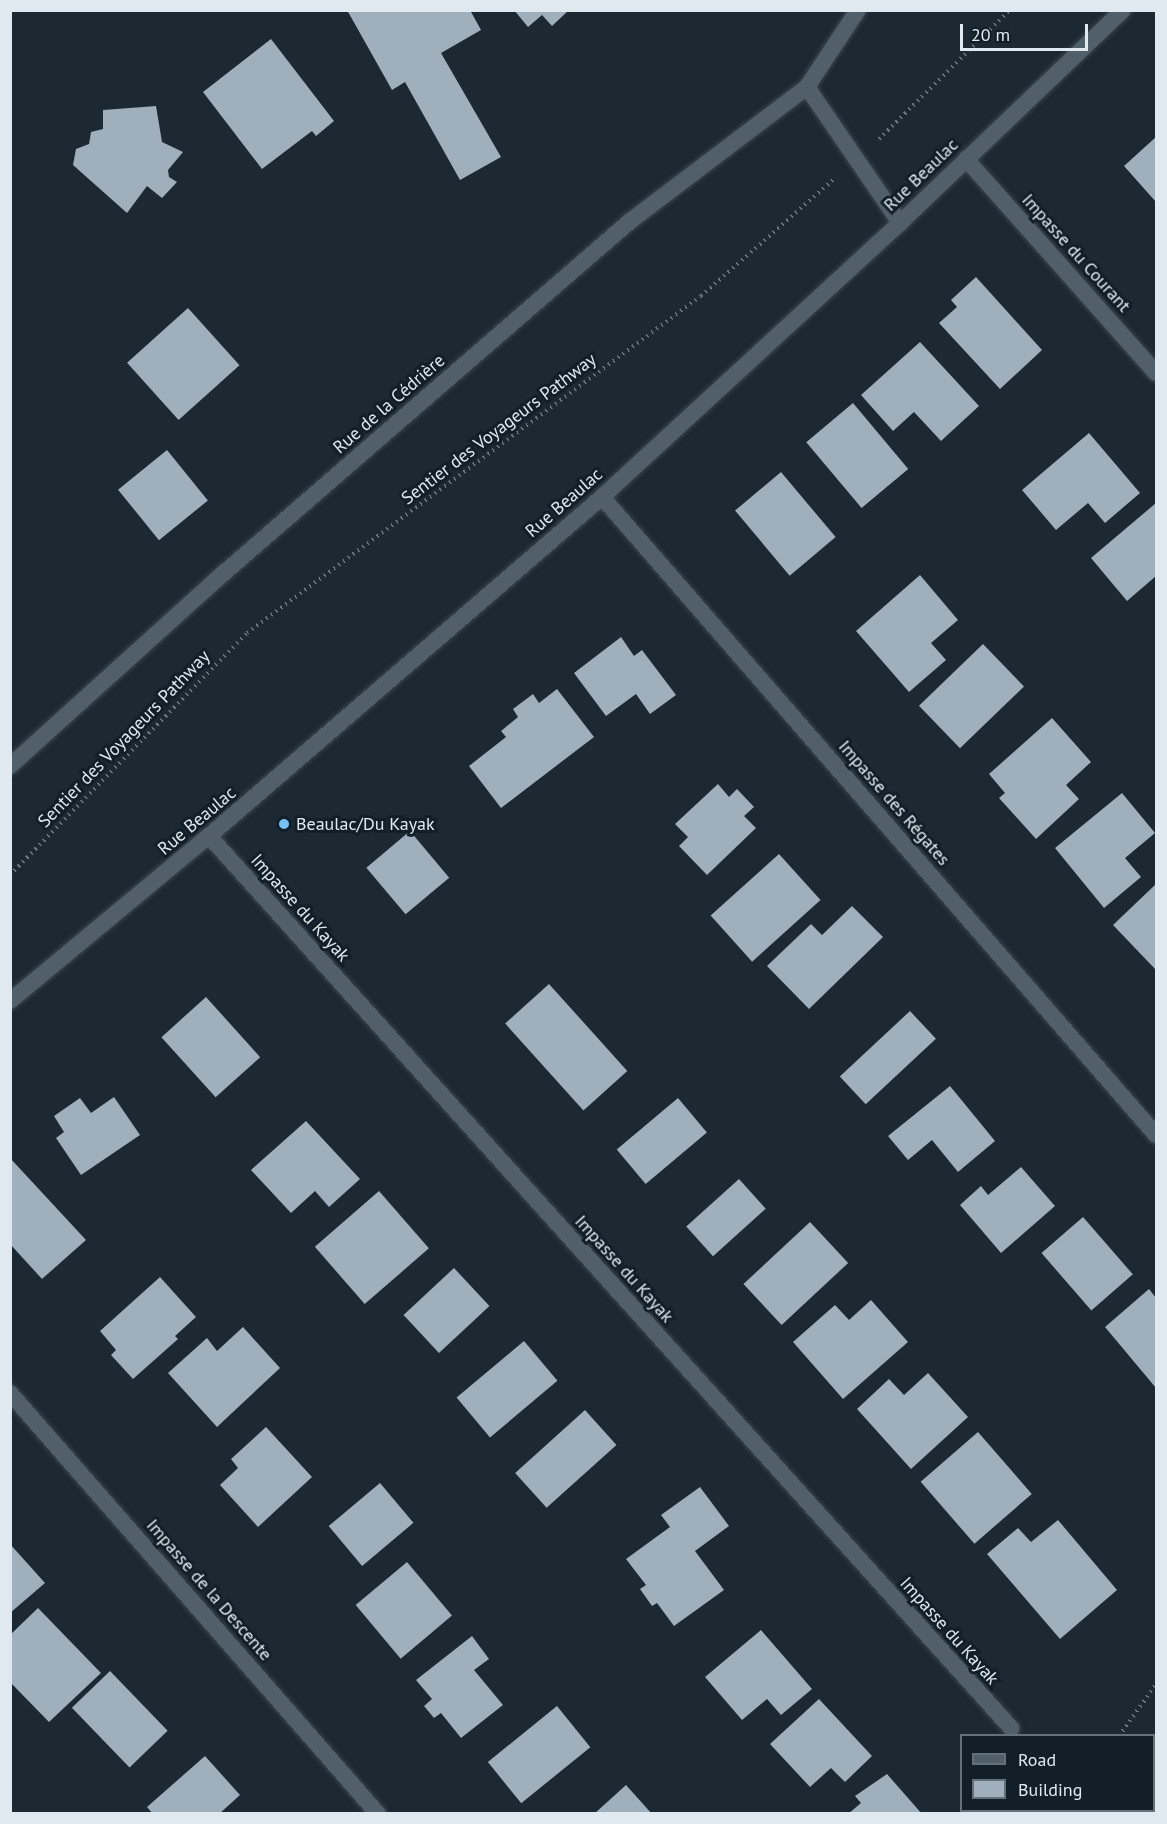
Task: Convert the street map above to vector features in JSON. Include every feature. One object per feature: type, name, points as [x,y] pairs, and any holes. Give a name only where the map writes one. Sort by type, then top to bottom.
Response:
[{"type":"street","name":"Rue de la Cédrière","points":[[10,766],[225,572],[629,222],[807,87],[858,10]]},
{"type":"street","name":"Rue Beaulac","points":[[10,1001],[209,836],[602,497],[900,223],[1122,10]]},
{"type":"street","points":[[807,87],[855,161],[900,223]]},
{"type":"street","name":"Impasse du Courant","points":[[966,159],[1156,373]]},
{"type":"street","name":"Impasse des Régates","points":[[602,497],[1156,1135]]},
{"type":"street","name":"Impasse du Kayak","points":[[209,836],[1011,1728]]},
{"type":"street","name":"Impasse de la Descente","points":[[10,1393],[378,1814]]},
{"type":"path","name":"Sentier des Voyageurs Pathway","points":[[10,875],[247,633],[701,296],[905,116],[1010,10]]},
{"type":"path","points":[[1120,1734],[1156,1684]]},
{"type":"building","points":[[347,10],[470,10],[481,30],[441,53],[501,157],[460,180],[405,82],[392,90]]},
{"type":"building","points":[[514,10],[569,10],[552,26],[542,15],[528,27]]},
{"type":"building","points":[[271,39],[334,121],[316,136],[312,131],[262,169],[203,92]]},
{"type":"building","points":[[156,106],[162,142],[183,152],[168,170],[169,177],[177,182],[162,198],[147,186],[127,213],[73,165],[76,149],[89,144],[91,132],[103,129],[103,110]]},
{"type":"building","points":[[1156,137],[1156,202],[1124,166]]},
{"type":"building","points":[[976,277],[1042,350],[1000,389],[939,323],[957,307],[951,300]]},
{"type":"building","points":[[188,308],[240,365],[179,420],[127,363]]},
{"type":"building","points":[[920,342],[979,406],[941,441],[914,412],[893,431],[861,395]]},
{"type":"building","points":[[853,403],[908,469],[862,508],[806,442]]},
{"type":"building","points":[[1089,433],[1140,493],[1105,523],[1088,503],[1056,530],[1022,490]]},
{"type":"building","points":[[167,450],[208,501],[159,540],[118,490]]},
{"type":"building","points":[[781,472],[836,537],[790,576],[735,511]]},
{"type":"building","points":[[1156,503],[1156,576],[1127,601],[1091,558]]},
{"type":"building","points":[[920,575],[958,620],[931,643],[946,660],[909,692],[856,631]]},
{"type":"building","points":[[621,637],[634,656],[642,650],[676,695],[650,714],[636,694],[606,716],[574,673]]},
{"type":"building","points":[[983,644],[1024,686],[960,748],[919,706]]},
{"type":"building","points":[[557,689],[594,737],[501,808],[469,766],[506,737],[501,731],[518,717],[513,709],[533,694],[539,703]]},
{"type":"building","points":[[1052,718],[1091,762],[1066,785],[1079,799],[1036,839],[999,798],[1005,793],[989,774]]},
{"type":"building","points":[[718,784],[729,797],[737,789],[754,807],[744,816],[756,828],[707,875],[679,846],[688,837],[675,824]]},
{"type":"building","points":[[1122,793],[1155,833],[1125,858],[1141,877],[1104,908],[1055,848]]},
{"type":"building","points":[[410,831],[449,878],[406,914],[366,868]]},
{"type":"building","points":[[779,854],[820,900],[752,962],[711,916]]},
{"type":"building","points":[[1156,884],[1156,970],[1113,925]]},
{"type":"building","points":[[852,906],[883,937],[809,1009],[767,966],[811,924],[822,935]]},
{"type":"building","points":[[549,984],[627,1071],[583,1110],[505,1023]]},
{"type":"building","points":[[206,997],[260,1057],[216,1097],[161,1037]]},
{"type":"building","points":[[910,1011],[936,1039],[866,1104],[840,1076]]},
{"type":"building","points":[[950,1086],[995,1141],[958,1172],[932,1140],[908,1160],[888,1136]]},
{"type":"building","points":[[114,1097],[140,1135],[81,1175],[56,1138],[64,1132],[54,1116],[80,1098],[91,1113]]},
{"type":"building","points":[[678,1098],[707,1132],[646,1184],[617,1149]]},
{"type":"building","points":[[306,1121],[360,1179],[329,1207],[315,1191],[291,1213],[251,1170]]},
{"type":"building","points":[[10,1158],[86,1240],[42,1279],[10,1244]]},
{"type":"building","points":[[1021,1167],[1055,1206],[1001,1253],[960,1205],[981,1186],[988,1195]]},
{"type":"building","points":[[739,1179],[766,1209],[713,1256],[686,1227]]},
{"type":"building","points":[[379,1191],[429,1248],[365,1304],[315,1247]]},
{"type":"building","points":[[1083,1217],[1133,1274],[1091,1310],[1041,1253]]},
{"type":"building","points":[[810,1222],[848,1263],[782,1325],[743,1284]]},
{"type":"building","points":[[454,1268],[489,1306],[439,1353],[404,1315]]},
{"type":"building","points":[[160,1277],[196,1317],[175,1336],[178,1339],[133,1379],[111,1355],[116,1350],[100,1331]]},
{"type":"building","points":[[1149,1289],[1156,1298],[1156,1388],[1105,1327]]},
{"type":"building","points":[[871,1300],[908,1342],[843,1399],[793,1342],[835,1305],[849,1320]]},
{"type":"building","points":[[243,1327],[280,1368],[217,1427],[168,1373],[207,1338],[217,1351]]},
{"type":"building","points":[[524,1341],[557,1381],[490,1437],[457,1398]]},
{"type":"building","points":[[928,1373],[968,1417],[911,1469],[857,1409],[889,1379],[904,1395]]},
{"type":"building","points":[[585,1410],[616,1445],[547,1508],[515,1473]]},
{"type":"building","points":[[266,1427],[312,1477],[258,1527],[220,1485],[238,1468],[231,1459]]},
{"type":"building","points":[[978,1432],[1032,1494],[974,1544],[921,1482]]},
{"type":"building","points":[[380,1483],[413,1523],[362,1566],[329,1526]]},
{"type":"building","points":[[700,1487],[729,1526],[695,1551],[724,1590],[674,1626],[657,1603],[652,1606],[640,1589],[646,1585],[626,1559],[670,1527],[661,1515]]},
{"type":"building","points":[[1058,1520],[1117,1590],[1060,1639],[987,1554],[1018,1528],[1031,1542]]},
{"type":"building","points":[[10,1544],[45,1583],[10,1613]]},
{"type":"building","points":[[407,1562],[452,1616],[401,1659],[356,1605]]},
{"type":"building","points":[[38,1608],[101,1673],[49,1722],[10,1682],[10,1635]]},
{"type":"building","points":[[761,1630],[812,1689],[781,1715],[767,1699],[742,1720],[705,1677]]},
{"type":"building","points":[[472,1636],[489,1659],[474,1670],[503,1705],[461,1738],[441,1713],[434,1718],[424,1706],[432,1699],[416,1680]]},
{"type":"building","points":[[110,1671],[168,1731],[130,1768],[72,1708]]},
{"type":"building","points":[[819,1699],[872,1756],[845,1782],[831,1768],[810,1787],[770,1744]]},
{"type":"building","points":[[557,1706],[590,1747],[521,1803],[488,1762]]},
{"type":"building","points":[[205,1756],[240,1795],[219,1814],[153,1814],[147,1807]]},
{"type":"building","points":[[887,1774],[922,1814],[848,1814],[861,1803],[855,1796]]},
{"type":"building","points":[[626,1785],[652,1814],[594,1814]]},
{"type":"place","name":"Beaulac/Du Kayak","points":[[284,824]]}]
